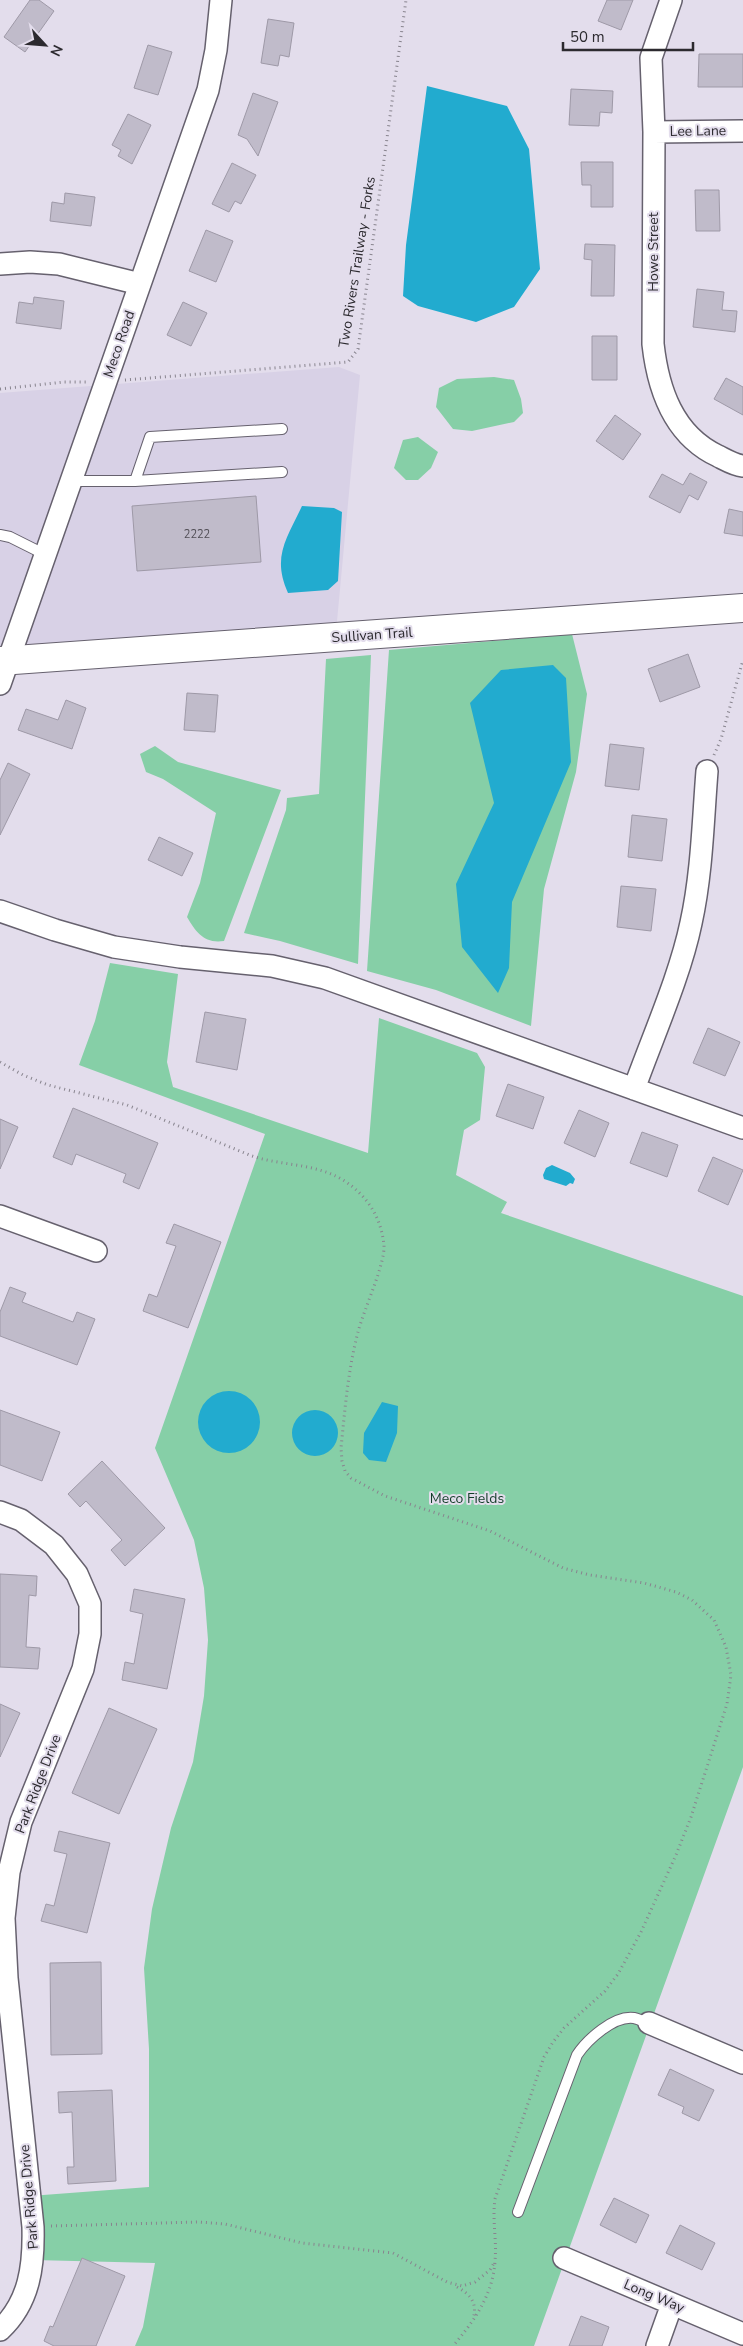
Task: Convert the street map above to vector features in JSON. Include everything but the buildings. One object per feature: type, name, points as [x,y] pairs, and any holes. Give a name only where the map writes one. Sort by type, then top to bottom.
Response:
[{"type":"main road","name":"Sullivan Trail","points":[[3,669],[743,608]]},
{"type":"street","name":"Meco Road","points":[[3,669],[46,555],[208,90],[216,50],[220,0]]},
{"type":"street","name":"Howe Street","points":[[672,0],[651,58],[654,132],[653,344],[656,373],[671,410],[695,440],[708,451],[743,466]]},
{"type":"street","name":"Lee Lane","points":[[654,132],[743,131]]},
{"type":"street","points":[[0,264],[30,262],[58,264],[140,284]]},
{"type":"street","points":[[634,1089],[684,950],[691,924],[696,899],[707,771]]},
{"type":"street","points":[[0,910],[55,930],[114,947],[180,957],[272,966],[325,978],[743,1128]]},
{"type":"street","points":[[0,1216],[96,1251]]},
{"type":"street","name":"Park Ridge Drive","points":[[0,1512],[21,1520],[54,1544],[77,1574],[90,1604],[90,1634],[83,1669],[20,1822],[9,1872],[4,1918],[8,1978],[33,2227],[34,2260],[24,2296],[7,2324],[0,2330]]},
{"type":"street","points":[[649,2023],[743,2063]]},
{"type":"street","name":"Long Way","points":[[564,2258],[743,2334]]},
{"type":"street","points":[[657,2346],[672,2304]]},
{"type":"lane","points":[[136,481],[150,437],[282,430]]},
{"type":"lane","points":[[71,481],[136,481],[282,472]]},
{"type":"lane","points":[[0,535],[10,537],[46,555]]},
{"type":"lane","points":[[518,2212],[584,2044],[599,2031],[616,2023],[633,2018],[649,2023]]},
{"type":"path","name":"Two Rivers Trailway - Forks","points":[[124,380],[348,362],[354,357],[358,349],[406,0]]},
{"type":"path","points":[[0,389],[64,382],[88,382]]},
{"type":"path","points":[[707,771],[721,739],[743,660]]},
{"type":"path","points":[[0,1062],[23,1075],[48,1085],[127,1105],[252,1156],[272,1162],[311,1168],[342,1179],[372,1206],[384,1246],[382,1260],[361,1319],[349,1374],[341,1448],[343,1466],[351,1478],[385,1496],[490,1531],[563,1568],[590,1575],[644,1583],[676,1592],[704,1610],[721,1632],[730,1661],[730,1690],[721,1728],[691,1817],[629,1957],[605,1991],[564,2028],[544,2058],[495,2199],[493,2220],[496,2260],[491,2286],[478,2314],[453,2346]]},
{"type":"path","points":[[33,2227],[199,2222],[225,2224],[308,2244],[393,2253],[471,2296],[475,2308],[472,2322]]},
{"type":"path","points":[[454,2285],[462,2286],[475,2282],[490,2270],[496,2260]]},
{"type":"shaded area","points":[[339,367],[360,375],[336,632],[0,666],[0,393]]},
{"type":"green space","points":[[494,377],[514,380],[521,399],[523,413],[514,422],[472,431],[453,429],[436,407],[439,388],[457,379]]},
{"type":"green space","points":[[418,437],[438,452],[431,468],[418,480],[406,480],[394,468],[403,440]]},
{"type":"green space","points":[[572,634],[587,694],[576,772],[544,889],[531,1026],[436,990],[367,971],[389,650]]},
{"type":"green space","points":[[371,655],[358,964],[280,941],[244,933],[286,810],[287,798],[319,794],[326,659]]},
{"type":"green space","points":[[155,746],[178,762],[281,790],[224,941],[211,941],[201,936],[187,917],[200,883],[216,813],[163,779],[146,772],[140,754]]},
{"type":"green space","name":"Meco Fields","points":[[110,963],[178,974],[167,1062],[173,1087],[368,1153],[379,1018],[477,1053],[485,1067],[480,1120],[464,1130],[456,1175],[507,1202],[501,1213],[743,1296],[743,1767],[534,2346],[135,2346],[143,2327],[155,2263],[34,2260],[30,2196],[149,2187],[149,2049],[144,1968],[152,1909],[171,1828],[193,1762],[204,1696],[208,1640],[204,1588],[194,1540],[155,1448],[265,1134],[79,1065],[95,1021]]},
{"type":"water","points":[[427,86],[507,106],[529,149],[540,269],[514,307],[476,322],[418,306],[403,296],[406,245]]},
{"type":"water","points":[[302,506],[334,508],[342,512],[338,581],[328,590],[288,593],[283,580],[281,559],[286,539]]},
{"type":"water","points":[[553,665],[566,678],[571,762],[512,902],[509,968],[498,993],[462,947],[456,884],[494,803],[470,703],[501,670]]},
{"type":"water","points":[[552,1165],[570,1173],[575,1179],[573,1184],[570,1183],[566,1186],[544,1179],[543,1175],[546,1168]]},
{"type":"water","points":[[229,1391],[241,1394],[251,1400],[257,1410],[260,1422],[257,1434],[251,1444],[241,1450],[229,1453],[217,1450],[207,1444],[201,1434],[198,1422],[201,1410],[207,1400],[217,1394]]},
{"type":"water","points":[[382,1402],[398,1406],[397,1433],[386,1462],[369,1460],[363,1453],[364,1433]]},
{"type":"water","points":[[315,1410],[328,1414],[334,1420],[338,1433],[334,1446],[328,1452],[315,1456],[302,1452],[296,1446],[292,1433],[296,1420],[302,1414]]}]
